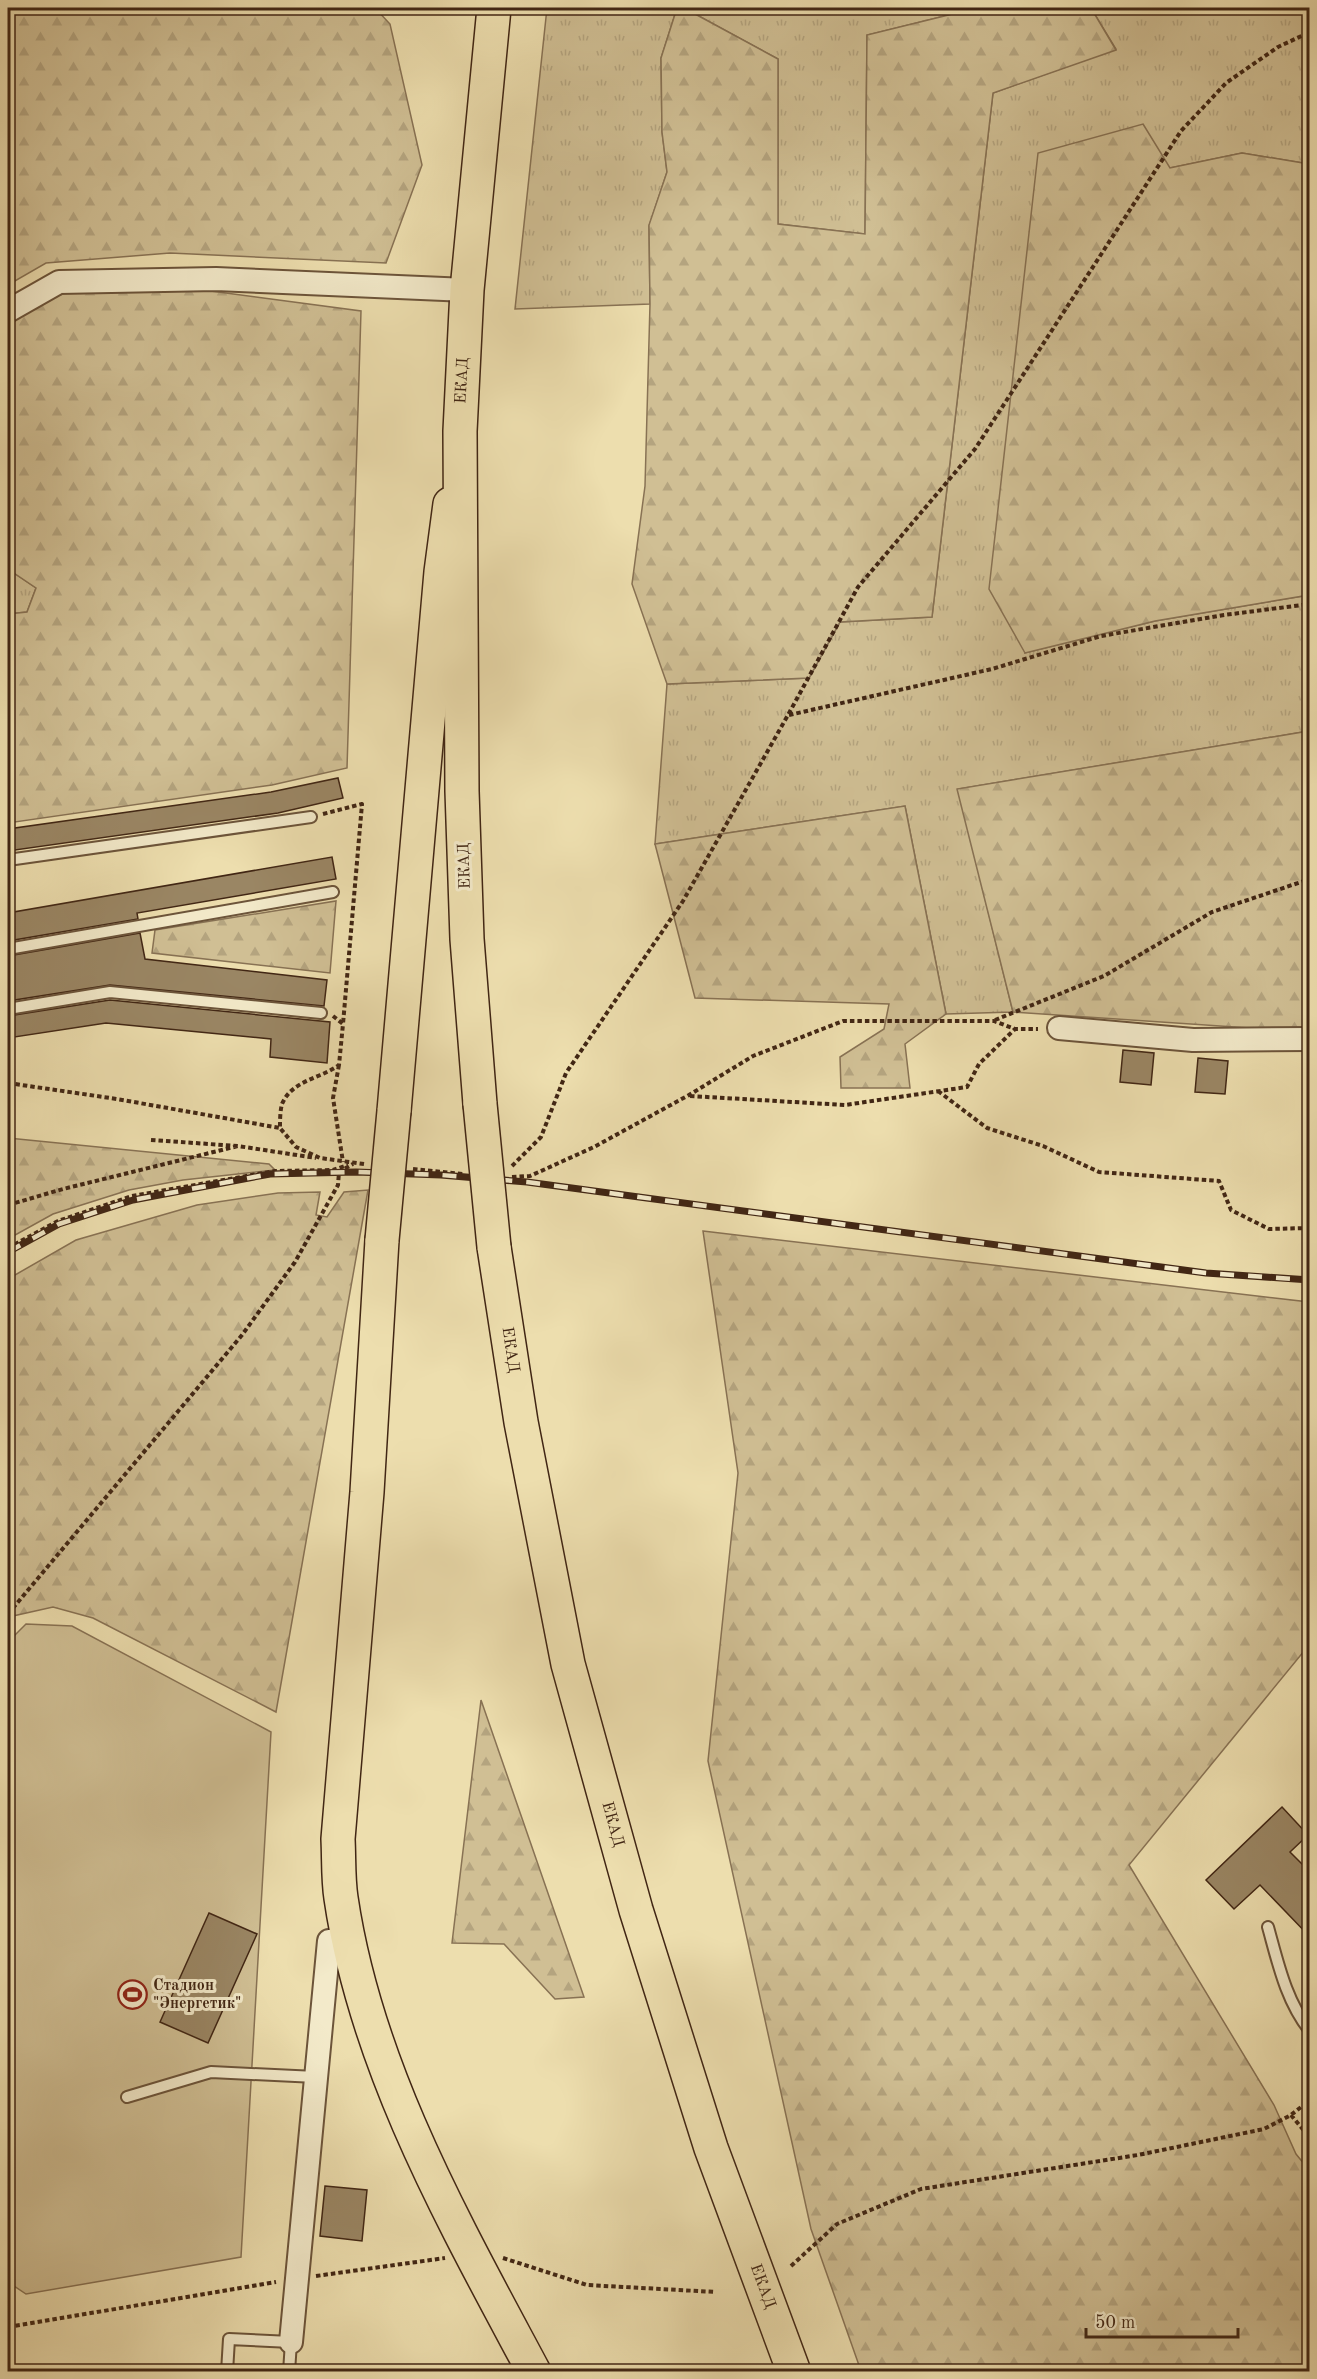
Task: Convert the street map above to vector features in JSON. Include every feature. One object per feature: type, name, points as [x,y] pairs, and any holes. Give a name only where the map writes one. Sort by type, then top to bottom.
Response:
[{"type":"main road","name":"ЕКАД","points":[[495,8],[467,290],[460,431],[462,791],[467,939],[494,1247],[521,1422],[568,1664],[636,1910],[711,2148],[794,2372]]},
{"type":"main road","points":[[460,431],[441,572],[382,1240],[367,1492],[338,1839],[341,1896],[349,1940],[376,2036],[395,2090],[418,2147],[534,2372]]},
{"type":"street","points":[[8,311],[59,282],[216,279],[467,290]]},
{"type":"street","points":[[1059,1028],[1193,1040],[1310,1039]]},
{"type":"street","points":[[291,2342],[329,1941],[349,1940]]},
{"type":"lane","points":[[8,860],[311,817]]},
{"type":"lane","points":[[8,949],[333,892]]},
{"type":"lane","points":[[8,1009],[110,992],[321,1013]]},
{"type":"lane","points":[[1268,1927],[1282,1977],[1299,2017],[1310,2031]]},
{"type":"lane","points":[[127,2097],[211,2072],[316,2077]]},
{"type":"lane","points":[[226,2372],[229,2339],[291,2342],[289,2372]]},
{"type":"path","points":[[506,1171],[541,1137],[566,1073],[683,901],[858,587],[975,450],[1181,131],[1226,83],[1278,47],[1310,32]]},
{"type":"path","points":[[788,716],[992,669],[1101,636],[1224,615],[1310,604]]},
{"type":"path","points":[[994,1021],[1104,976],[1212,912],[1310,879]]},
{"type":"path","points":[[321,1013],[335,1017],[343,1024],[333,1098],[343,1162]]},
{"type":"path","points":[[508,1177],[530,1176],[594,1147],[689,1095],[753,1056],[843,1021],[994,1021],[1015,1029],[1059,1028]]},
{"type":"path","points":[[689,1095],[845,1105],[967,1087],[979,1064],[1015,1029]]},
{"type":"path","points":[[280,1128],[282,1104],[299,1083],[326,1074],[339,1065]]},
{"type":"path","points":[[8,1083],[117,1099],[280,1128],[296,1147],[320,1158]]},
{"type":"path","points":[[938,1091],[987,1128],[1044,1146],[1099,1172],[1219,1181],[1231,1210],[1269,1229],[1310,1228]]},
{"type":"path","points":[[152,1140],[238,1146],[365,1164]]},
{"type":"path","points":[[8,1205],[63,1188],[238,1146]]},
{"type":"path","points":[[8,1248],[58,1221],[132,1196],[275,1171],[333,1170],[354,1163]]},
{"type":"path","points":[[8,1614],[242,1335],[295,1262],[338,1185],[339,1172],[354,1163]]},
{"type":"path","points":[[409,1168],[465,1174]]},
{"type":"path","points":[[791,2266],[837,2224],[921,2189],[1149,2153],[1264,2129],[1291,2115],[1310,2100]]},
{"type":"path","points":[[1291,2115],[1310,2138]]},
{"type":"path","points":[[8,2327],[297,2278],[472,2255],[507,2259],[587,2284],[716,2292]]},
{"type":"green space","points":[[8,8],[375,8],[390,24],[422,165],[386,263],[170,253],[46,263],[8,285]]},
{"type":"green space","points":[[547,8],[677,8],[661,58],[662,132],[667,172],[649,226],[650,304],[515,309]]},
{"type":"green space","points":[[677,8],[684,8],[778,59],[778,224],[865,234],[867,35],[977,8],[1038,8],[1094,13],[1116,50],[993,93],[932,617],[840,622],[809,678],[667,684],[632,584],[645,486],[650,304],[649,225],[667,172],[662,132],[661,58]]},
{"type":"green space","points":[[684,8],[977,8],[867,35],[865,234],[778,224],[778,59]]},
{"type":"green space","points":[[1038,8],[1134,8],[1137,12],[1154,8],[1309,8],[1309,164],[1242,153],[1170,168],[1025,653],[1155,621],[1309,595],[1309,731],[958,789],[1013,1012],[946,1014],[905,806],[655,844],[667,684],[809,678],[840,622],[932,617],[993,93],[1116,49],[1094,13]]},
{"type":"green space","points":[[1143,124],[1170,168],[1242,153],[1309,164],[1309,595],[1155,621],[1025,653],[989,589],[1038,153]]},
{"type":"green space","points":[[188,288],[361,311],[347,768],[272,785],[8,823],[8,614],[27,612],[36,588],[8,569],[8,322],[59,292]]},
{"type":"green space","points":[[8,569],[36,588],[27,612],[8,614]]},
{"type":"green space","points":[[1309,731],[1309,1032],[1013,1012],[957,789]]},
{"type":"green space","points":[[905,806],[946,1014],[905,1044],[910,1088],[841,1088],[840,1057],[884,1029],[889,1004],[695,998],[655,844]]},
{"type":"green space","points":[[336,901],[330,973],[152,953],[155,930]]},
{"type":"green space","points":[[8,1138],[269,1164],[275,1170],[183,1180],[129,1190],[53,1214],[8,1239]]},
{"type":"green space","points":[[368,1190],[276,1712],[93,1618],[53,1607],[13,1616],[8,1622],[8,1279],[76,1240],[197,1205],[278,1193],[320,1192],[316,1215],[327,1217],[344,1192]]},
{"type":"green space","points":[[703,1231],[1309,1302],[1309,1645],[1129,1865],[1274,2105],[1296,2154],[1309,2170],[1309,2371],[861,2371],[811,2229],[708,1761],[738,1473]]},
{"type":"green space","name":"Стадион \"Энергетик\"","points":[[26,1624],[72,1626],[271,1732],[241,2257],[26,2294],[8,2282],[8,1642]]},
{"type":"green space","points":[[481,1700],[584,1997],[555,1999],[504,1944],[452,1943]]},
{"type":"building","points":[[338,778],[343,798],[278,813],[8,851],[8,829],[271,792]]},
{"type":"building","points":[[332,857],[336,879],[137,913],[138,919],[8,941],[8,913]]},
{"type":"building","points":[[140,933],[145,959],[327,980],[324,1006],[110,985],[8,1001],[8,956]]},
{"type":"building","points":[[110,1000],[330,1022],[327,1063],[270,1057],[271,1039],[106,1023],[8,1038],[8,1016]]},
{"type":"building","points":[[1123,1050],[1154,1053],[1151,1085],[1120,1082]]},
{"type":"building","points":[[1198,1058],[1228,1061],[1225,1094],[1195,1092]]},
{"type":"building","points":[[1282,1807],[1308,1835],[1290,1852],[1310,1872],[1310,1937],[1260,1885],[1234,1909],[1206,1880]]},
{"type":"building","points":[[209,1913],[257,1934],[208,2043],[160,2022]]},
{"type":"building","points":[[325,2186],[367,2190],[362,2241],[320,2236]]},
{"type":"railway","points":[[8,1252],[59,1224],[133,1200],[270,1174],[356,1172],[441,1175],[527,1182],[1206,1273],[1310,1280]]},
{"type":"place","name":"Стадион \"Энергетик\"","points":[[132,1995]]}]
